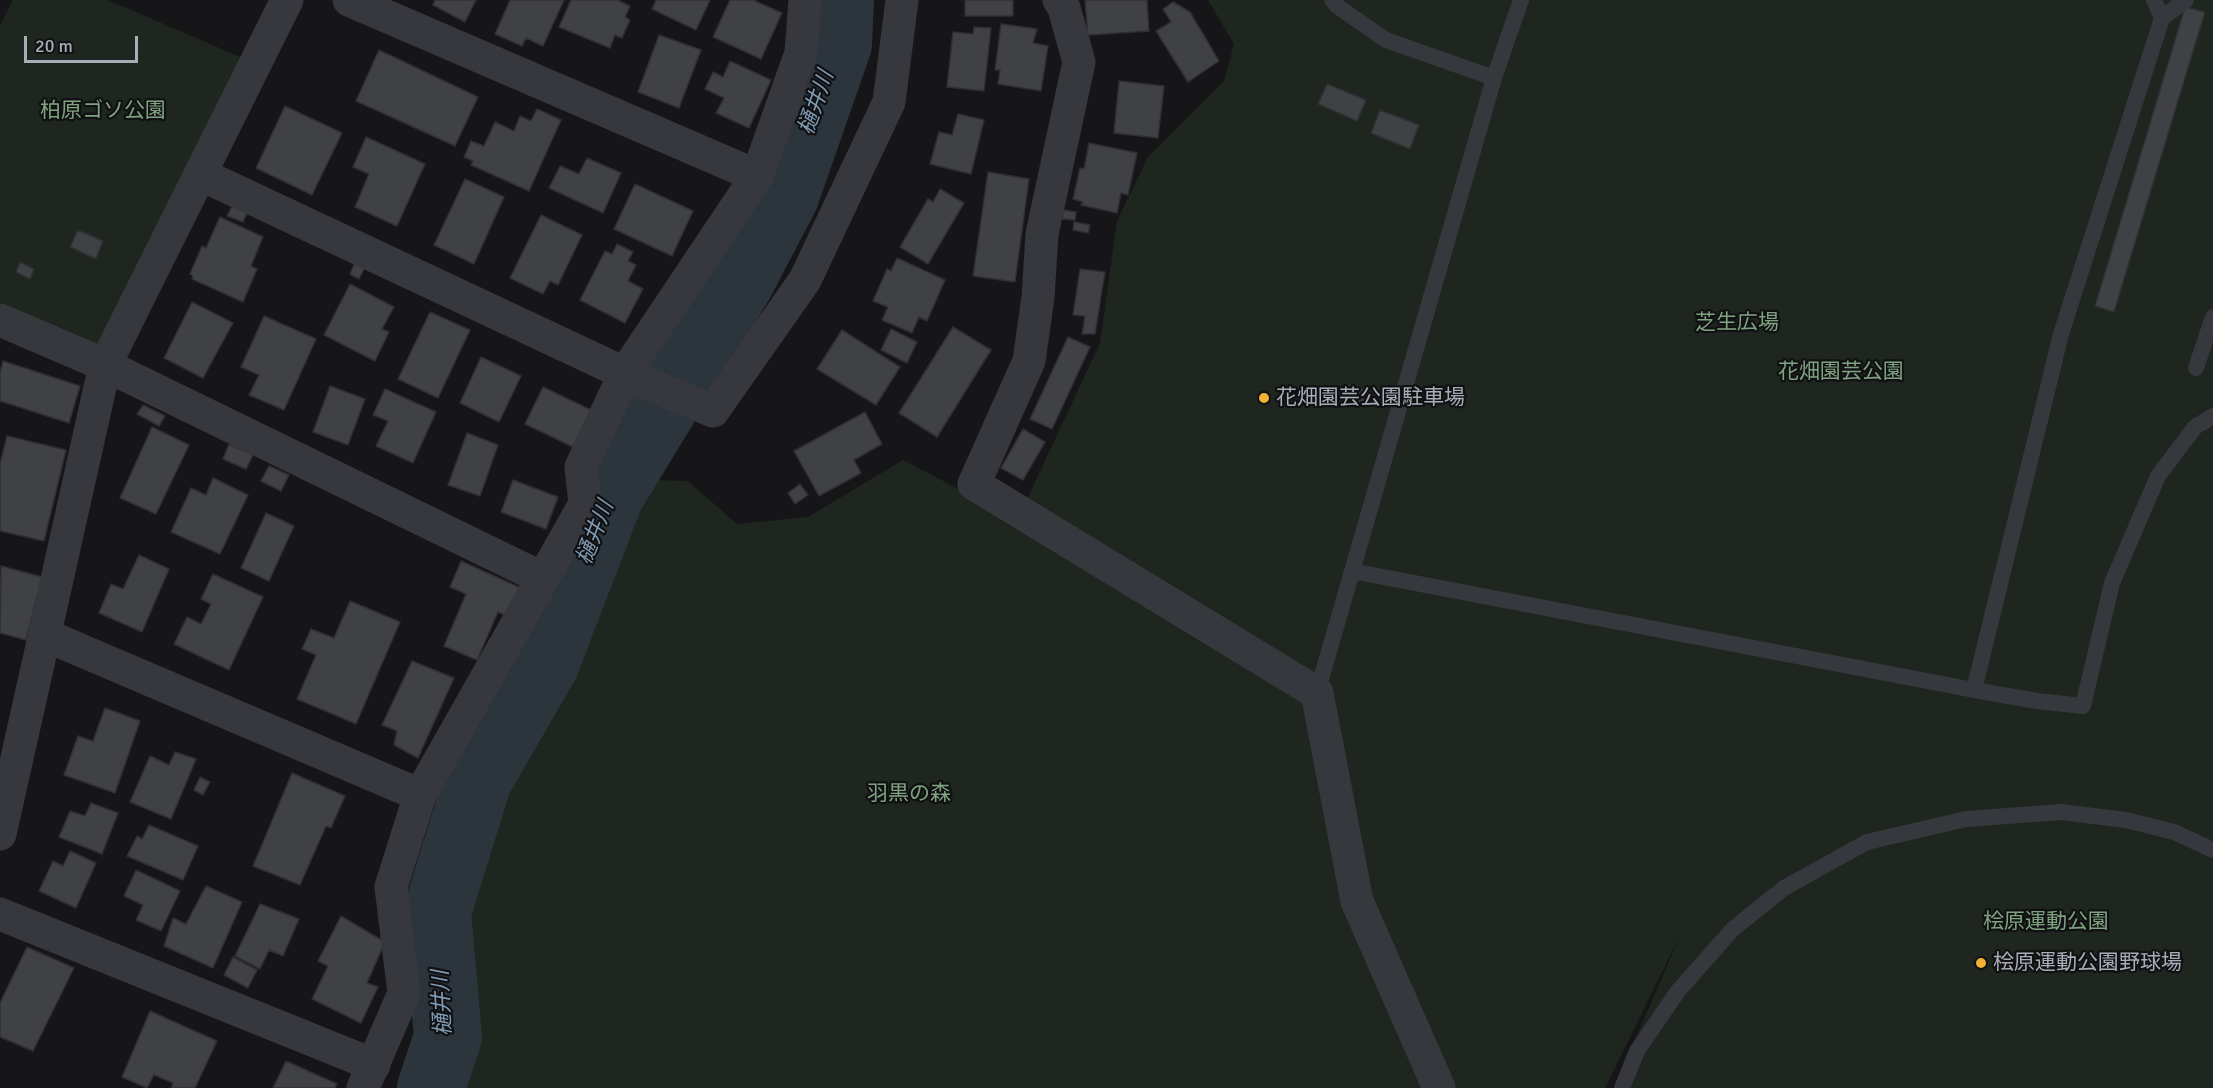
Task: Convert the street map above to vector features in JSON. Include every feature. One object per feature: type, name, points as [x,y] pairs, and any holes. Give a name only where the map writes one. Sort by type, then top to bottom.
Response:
[{"type":"street","points":[[0,834],[105,365],[287,0]]},
{"type":"street","points":[[349,0],[756,176]]},
{"type":"street","points":[[0,914],[369,1077],[404,993],[391,887],[420,795],[585,504],[581,467],[633,377],[756,176],[801,53],[805,0]]},
{"type":"street","points":[[200,174],[633,377],[713,411],[805,280],[889,102],[902,0]]},
{"type":"street","points":[[1059,0],[1067,18],[1079,62],[1042,234],[1038,297],[1029,361],[974,484],[1317,693],[1357,901],[1439,1088]]},
{"type":"street","points":[[0,320],[105,365],[542,578]]},
{"type":"street","points":[[45,635],[420,795]]},
{"type":"lane","points":[[1332,0],[1337,6],[1386,40],[1494,78]]},
{"type":"lane","points":[[1317,693],[1494,78],[1521,0]]},
{"type":"lane","points":[[2154,0],[2162,18]]},
{"type":"lane","points":[[1974,690],[2061,334],[2162,18],[2186,0]]},
{"type":"lane","points":[[2196,368],[2213,316]]},
{"type":"lane","points":[[1352,571],[1974,690],[2083,706],[2112,583],[2158,476],[2194,427],[2213,416]]},
{"type":"lane","points":[[1622,1088],[1637,1051],[1678,991],[1733,929],[1784,888],[1867,842],[1966,819],[2061,812],[2126,820],[2174,832],[2213,850]]},
{"type":"green space","name":"柏原ゴソ公園","points":[[13,0],[108,0],[245,59],[97,348],[0,305],[0,25]]},
{"type":"green space","points":[[1208,0],[2213,0],[2213,1088],[1614,1088],[1680,936],[1605,1088],[466,1088],[458,979],[486,813],[564,693],[623,527],[657,480],[688,481],[737,524],[808,517],[903,460],[1277,655],[1021,512],[1100,343],[1117,221],[1148,157],[1224,81],[1234,44]]},
{"type":"building","points":[[435,0],[476,0],[465,22],[433,5]]},
{"type":"building","points":[[510,0],[564,0],[543,46],[526,38],[522,46],[495,34]]},
{"type":"building","points":[[571,0],[617,0],[630,6],[625,17],[630,20],[622,38],[615,35],[610,48],[559,27]]},
{"type":"building","points":[[656,0],[710,0],[696,30],[652,9]]},
{"type":"building","points":[[730,0],[753,0],[782,13],[761,59],[713,37]]},
{"type":"building","points":[[965,0],[1013,0],[1013,16],[965,16]]},
{"type":"building","points":[[1085,0],[1147,0],[1149,31],[1088,35]]},
{"type":"building","points":[[1173,2],[1190,12],[1219,61],[1188,82],[1156,31],[1171,22],[1163,9]]},
{"type":"building","points":[[2185,7],[2205,12],[2114,312],[2095,306]]},
{"type":"building","points":[[1001,24],[1037,29],[1033,43],[1048,46],[1041,91],[998,84],[1000,70],[995,70]]},
{"type":"building","points":[[974,27],[991,28],[984,91],[947,87],[953,32],[973,34]]},
{"type":"building","points":[[659,35],[701,50],[679,108],[638,92]]},
{"type":"building","points":[[379,50],[478,97],[455,146],[356,101]]},
{"type":"building","points":[[730,61],[771,80],[749,128],[716,113],[724,98],[705,89],[713,72],[723,77]]},
{"type":"building","points":[[1119,81],[1164,86],[1158,138],[1114,133]]},
{"type":"building","points":[[1327,84],[1366,100],[1357,121],[1318,104]]},
{"type":"building","points":[[285,106],[342,133],[312,195],[256,168]]},
{"type":"building","points":[[537,109],[561,120],[529,191],[471,165],[473,161],[464,157],[471,141],[484,146],[495,122],[514,131],[520,116],[531,121]]},
{"type":"building","points":[[1380,110],[1419,125],[1410,149],[1371,133]]},
{"type":"building","points":[[958,114],[984,120],[971,174],[930,164],[939,132],[952,135]]},
{"type":"building","points":[[366,137],[425,164],[397,226],[355,207],[369,174],[353,167]]},
{"type":"building","points":[[1089,143],[1137,153],[1128,195],[1121,193],[1117,213],[1081,205],[1083,202],[1073,199],[1080,168],[1084,169]]},
{"type":"building","points":[[587,158],[621,173],[603,213],[549,188],[560,166],[579,174]]},
{"type":"building","points":[[988,172],[1029,179],[1015,282],[973,276]]},
{"type":"building","points":[[465,179],[504,197],[474,264],[434,245]]},
{"type":"building","points":[[635,184],[693,211],[672,256],[614,229]]},
{"type":"building","points":[[940,189],[964,203],[928,264],[900,247],[928,199],[933,202]]},
{"type":"building","points":[[232,206],[247,213],[243,222],[227,216]]},
{"type":"building","points":[[1064,210],[1076,212],[1075,220],[1062,219]]},
{"type":"building","points":[[541,215],[582,235],[558,285],[550,281],[543,294],[510,278]]},
{"type":"building","points":[[220,217],[263,237],[251,266],[257,269],[243,302],[192,279],[193,276],[190,274],[202,246],[206,248]]},
{"type":"building","points":[[1074,222],[1090,225],[1088,233],[1073,230]]},
{"type":"building","points":[[78,230],[103,241],[96,259],[70,247]]},
{"type":"building","points":[[617,244],[633,252],[628,261],[636,265],[628,281],[643,289],[625,323],[580,300],[605,251],[612,254]]},
{"type":"building","points":[[897,258],[945,280],[927,321],[919,317],[912,333],[882,320],[888,307],[873,301],[887,269],[891,271]]},
{"type":"building","points":[[356,260],[366,265],[359,279],[350,274]]},
{"type":"building","points":[[20,262],[34,269],[30,279],[16,272]]},
{"type":"building","points":[[1080,269],[1105,272],[1095,334],[1082,334],[1085,316],[1073,315]]},
{"type":"building","points":[[350,284],[394,307],[382,329],[389,332],[375,361],[324,335]]},
{"type":"building","points":[[192,302],[233,323],[203,378],[164,358]]},
{"type":"building","points":[[430,312],[470,330],[438,398],[398,379]]},
{"type":"building","points":[[264,316],[316,339],[284,410],[249,395],[259,375],[241,367]]},
{"type":"building","points":[[953,327],[991,350],[937,437],[899,413]]},
{"type":"building","points":[[891,329],[917,342],[907,363],[881,350]]},
{"type":"building","points":[[842,330],[900,367],[876,405],[817,369]]},
{"type":"building","points":[[1068,337],[1090,347],[1052,429],[1030,419]]},
{"type":"building","points":[[481,357],[521,376],[499,422],[460,403]]},
{"type":"building","points":[[3,361],[80,386],[69,423],[0,401],[0,372]]},
{"type":"building","points":[[1348,384],[1367,390],[1363,403],[1344,398]]},
{"type":"building","points":[[330,386],[365,399],[348,445],[313,432]]},
{"type":"building","points":[[543,387],[591,410],[573,447],[525,424]]},
{"type":"building","points":[[385,389],[436,412],[413,463],[376,446],[388,421],[373,415]]},
{"type":"building","points":[[143,405],[165,416],[159,426],[137,414]]},
{"type":"building","points":[[865,412],[882,444],[854,460],[861,473],[819,496],[794,451]]},
{"type":"building","points":[[152,427],[189,445],[156,514],[120,498]]},
{"type":"building","points":[[1023,429],[1045,442],[1023,480],[1001,468]]},
{"type":"building","points":[[467,433],[498,445],[480,496],[448,485]]},
{"type":"building","points":[[7,436],[66,450],[44,541],[0,531],[0,464]]},
{"type":"building","points":[[229,444],[253,455],[246,469],[223,459]]},
{"type":"building","points":[[269,466],[289,475],[281,491],[261,481]]},
{"type":"building","points":[[213,478],[248,495],[220,554],[171,532],[191,488],[206,495]]},
{"type":"building","points":[[513,480],[558,497],[546,529],[501,512]]},
{"type":"building","points":[[800,484],[808,495],[795,504],[788,493]]},
{"type":"building","points":[[266,513],[294,526],[269,581],[241,568]]},
{"type":"building","points":[[139,555],[169,569],[142,632],[99,613],[111,584],[123,589]]},
{"type":"building","points":[[461,561],[523,589],[511,618],[498,612],[477,660],[444,646],[466,594],[450,587]]},
{"type":"building","points":[[1,566],[42,577],[26,640],[0,633]]},
{"type":"building","points":[[213,574],[263,597],[229,670],[174,644],[187,617],[201,624],[211,604],[201,599]]},
{"type":"building","points":[[350,601],[400,622],[356,724],[297,699],[316,655],[302,649],[311,629],[334,638]]},
{"type":"building","points":[[412,661],[454,678],[418,758],[394,745],[397,731],[382,725]]},
{"type":"building","points":[[105,708],[140,721],[115,793],[64,775],[78,736],[93,741]]},
{"type":"building","points":[[175,752],[196,759],[171,819],[130,802],[150,756],[169,765]]},
{"type":"building","points":[[292,773],[345,796],[331,828],[326,826],[300,885],[253,866]]},
{"type":"building","points":[[200,777],[210,782],[203,795],[194,790]]},
{"type":"building","points":[[91,803],[118,813],[102,854],[59,837],[70,811],[85,816]]},
{"type":"building","points":[[149,825],[198,846],[183,880],[127,856],[137,836],[142,839]]},
{"type":"building","points":[[70,851],[96,863],[76,908],[39,891],[53,861],[63,866]]},
{"type":"building","points":[[136,870],[180,891],[161,931],[136,920],[143,905],[124,896]]},
{"type":"building","points":[[206,886],[242,902],[213,968],[164,946],[173,918],[186,924]]},
{"type":"building","points":[[260,904],[299,919],[283,956],[269,950],[260,969],[235,956]]},
{"type":"building","points":[[341,916],[385,942],[367,983],[378,987],[361,1023],[312,999],[328,966],[318,961]]},
{"type":"building","points":[[27,947],[74,968],[33,1051],[0,1037],[0,1003]]},
{"type":"building","points":[[233,957],[257,970],[248,988],[224,975]]},
{"type":"building","points":[[150,1011],[217,1041],[195,1088],[171,1088],[173,1083],[154,1075],[147,1088],[122,1077]]},
{"type":"building","points":[[286,1061],[337,1084],[335,1088],[273,1088]]},
{"type":"waterway","name":"樋井川","points":[[431,1088],[448,1037],[437,912],[478,780],[545,664],[610,495],[740,282],[785,196],[838,44],[840,0]]},
{"type":"place","name":"花畑園芸公園駐車場","points":[[1264,398]]},
{"type":"place","name":"桧原運動公園野球場","points":[[1981,963]]},
{"type":"park label","name":"芝生広場","points":[[1737,323]]},
{"type":"park label","name":"花畑園芸公園","points":[[1841,372]]},
{"type":"park label","name":"羽黒の森","points":[[909,794]]},
{"type":"park label","name":"桧原運動公園","points":[[2046,922]]}]
